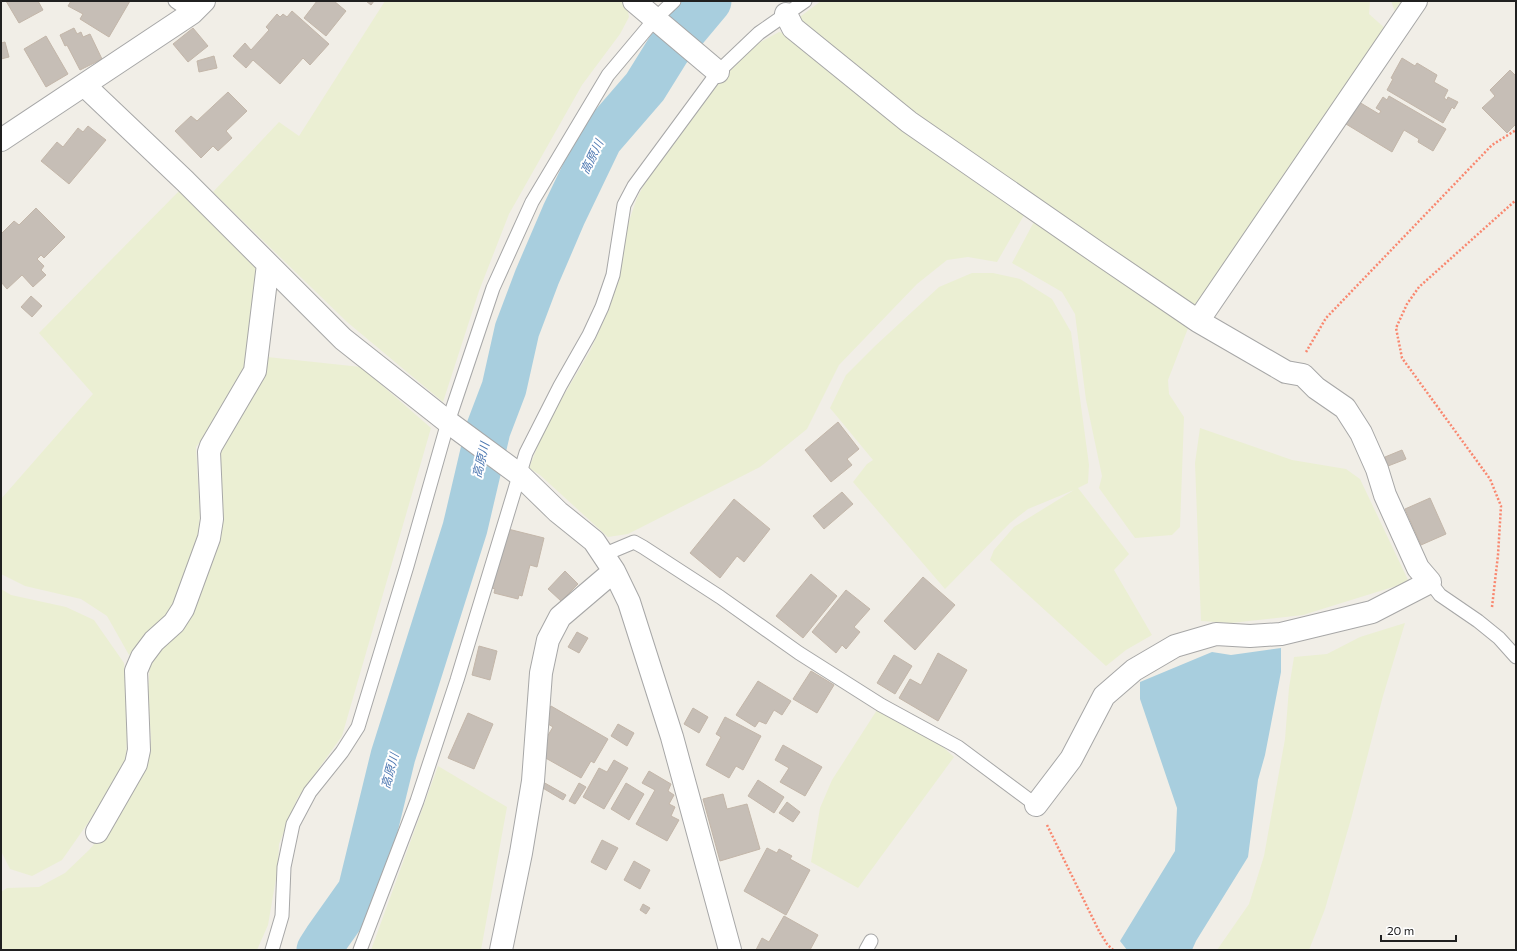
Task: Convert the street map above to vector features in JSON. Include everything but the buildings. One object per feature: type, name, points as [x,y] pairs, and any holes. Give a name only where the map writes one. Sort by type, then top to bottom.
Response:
[{"type":"street","points":[[634,1],[718,72]]},
{"type":"street","points":[[1198,321],[1416,1]]},
{"type":"street","points":[[1,140],[84,85],[190,5]]},
{"type":"street","points":[[786,14],[793,28],[909,122],[1198,321],[1286,372],[1303,374],[1316,388],[1345,408],[1361,433],[1377,470],[1388,502],[1418,568],[1430,582],[1372,612],[1281,634],[1250,636],[1216,634],[1175,646],[1134,670],[1104,696],[1071,759],[1036,805]]},
{"type":"street","points":[[84,85],[185,181],[343,340],[451,424],[516,472],[558,512],[594,541],[629,602],[670,729],[730,950]]},
{"type":"street","points":[[97,832],[136,764],[139,750],[136,671],[142,657],[154,641],[174,623],[183,609],[209,538],[212,519],[209,452],[211,446],[255,371],[268,264]]},
{"type":"street","points":[[501,950],[521,853],[533,781],[541,674],[548,640],[560,617],[608,563]]},
{"type":"lane","points":[[272,950],[282,916],[284,867],[293,824],[310,792],[342,752],[358,727],[493,288],[532,202],[608,75],[655,19],[674,1]]},
{"type":"lane","points":[[360,950],[417,801],[455,688],[516,472],[560,386],[589,335],[602,307],[613,275],[624,205],[634,186],[718,72],[759,33],[805,1]]},
{"type":"lane","points":[[608,563],[634,542],[644,547],[720,597],[799,653],[881,705],[958,747],[1036,805]]},
{"type":"lane","points":[[1430,582],[1440,595],[1478,620],[1516,657]]},
{"type":"path","points":[[1303,374],[1305,354],[1326,318],[1492,145],[1516,130]]},
{"type":"path","points":[[1489,630],[1498,555],[1501,506],[1490,479],[1402,358],[1396,328],[1407,304],[1420,287],[1516,200]]},
{"type":"path","points":[[1036,805],[1099,931],[1107,944],[1113,950]]},
{"type":"green space","points":[[385,1],[622,1],[627,6],[629,17],[620,34],[582,85],[509,214],[479,291],[443,402],[347,322],[213,192],[279,122],[299,136]]},
{"type":"green space","points":[[821,1],[1370,1],[1369,14],[1387,30],[1196,310],[922,123],[797,19]]},
{"type":"green space","points":[[1391,1],[1409,1],[1397,17]]},
{"type":"green space","points":[[779,32],[790,35],[1027,210],[997,262],[968,257],[947,260],[917,284],[839,365],[807,429],[760,467],[628,534],[608,537],[540,475],[529,468],[546,425],[590,351],[610,307],[621,265],[628,224],[637,198],[648,177],[714,87],[755,45]]},
{"type":"green space","points":[[180,190],[256,266],[252,320],[245,365],[233,390],[210,429],[196,447],[200,515],[198,544],[180,592],[158,628],[129,655],[107,616],[81,599],[25,586],[1,574],[1,499],[93,394],[39,333]]},
{"type":"green space","points":[[1036,218],[1190,323],[1168,380],[1169,394],[1184,417],[1180,527],[1172,535],[1135,538],[1099,488],[1102,476],[1086,400],[1075,314],[1062,292],[1012,263]]},
{"type":"green space","points":[[972,273],[993,273],[1020,279],[1052,299],[1071,332],[1089,465],[1088,483],[1078,488],[1129,554],[1114,570],[1152,635],[1126,650],[1106,666],[990,560],[994,550],[1014,527],[1074,490],[1028,509],[1010,523],[945,589],[853,482],[867,464],[873,460],[830,408],[846,375],[939,287]]},
{"type":"green space","points":[[267,357],[361,367],[431,428],[342,736],[297,799],[279,844],[278,867],[268,925],[257,950],[1,950],[1,892],[7,888],[39,887],[65,873],[104,833],[139,774],[151,741],[148,690],[150,665],[200,596],[212,548],[216,456]]},
{"type":"green space","points":[[1200,428],[1292,460],[1346,469],[1360,479],[1409,582],[1303,615],[1231,623],[1201,621],[1195,463]]},
{"type":"green space","points":[[1,589],[11,595],[66,607],[94,620],[124,663],[128,711],[126,763],[90,820],[62,860],[32,876],[10,869],[1,851]]},
{"type":"green space","points":[[1405,623],[1383,696],[1351,819],[1325,909],[1309,950],[1217,950],[1249,904],[1264,856],[1285,739],[1289,688],[1294,657],[1327,654],[1360,637]]},
{"type":"green space","points":[[877,710],[943,747],[954,757],[858,888],[811,862],[820,808],[832,780]]},
{"type":"green space","points":[[438,766],[507,807],[481,950],[371,950]]},
{"type":"water","points":[[1281,648],[1281,672],[1265,755],[1258,780],[1248,857],[1196,941],[1192,950],[1127,950],[1120,941],[1175,851],[1177,808],[1140,699],[1140,682],[1212,652],[1231,655]]},
{"type":"waterway","name":"高原川","points":[[319,950],[360,891],[393,756],[465,528],[488,430],[504,388],[517,330],[537,277],[564,214],[600,139],[645,87],[668,50],[709,1]]}]
